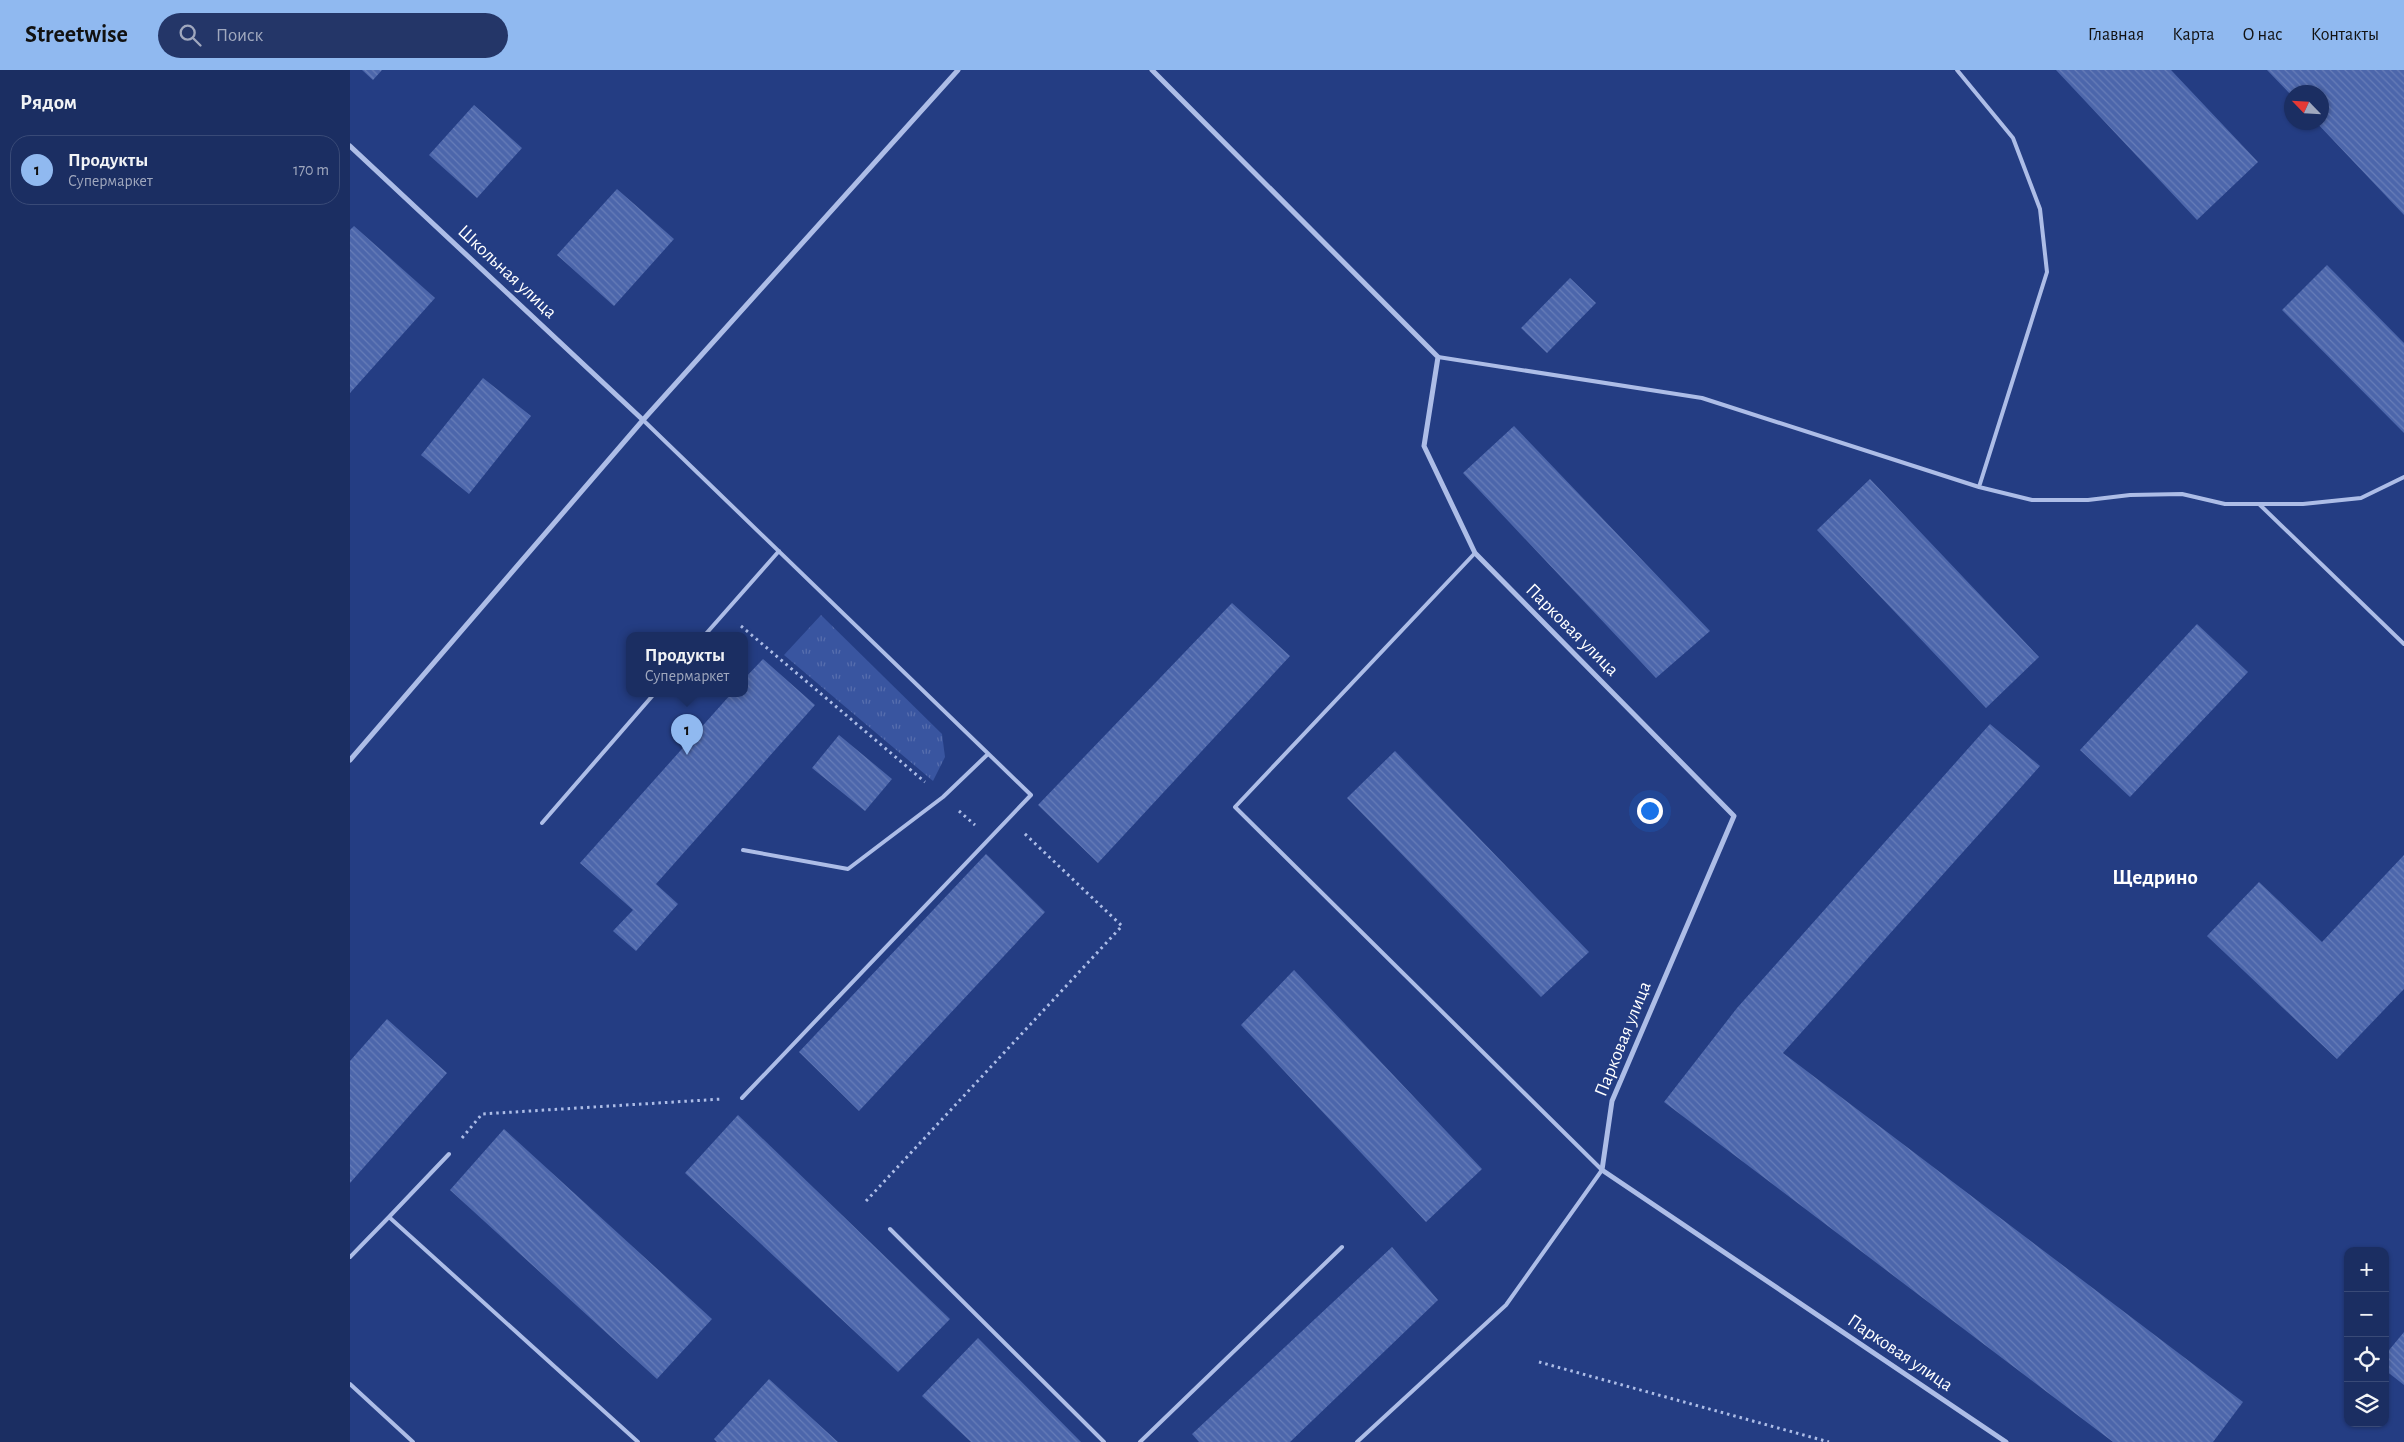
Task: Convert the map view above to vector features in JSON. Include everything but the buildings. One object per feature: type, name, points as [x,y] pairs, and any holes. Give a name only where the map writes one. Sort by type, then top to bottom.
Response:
[{"type":"street","points":[[350,760],[643,420],[958,70]]},
{"type":"street","points":[[1152,70],[1438,357],[1424,446],[1475,553]]},
{"type":"street","name":"Школьная улица","points":[[350,146],[643,420]]},
{"type":"street","name":"Парковая улица","points":[[1475,553],[1734,816],[1612,1101],[1602,1170],[2006,1442]]},
{"type":"lane","points":[[1957,70],[2013,138],[2040,209],[2047,272],[1978,487]]},
{"type":"lane","points":[[1438,357],[1702,398],[1978,487],[2032,500],[2088,500],[2130,495],[2182,494],[2225,504],[2304,504],[2360,498],[2404,477]]},
{"type":"lane","points":[[643,420],[1031,795],[742,1098]]},
{"type":"lane","points":[[2259,504],[2404,644]]},
{"type":"lane","points":[[708,632],[779,551]]},
{"type":"lane","points":[[1357,1442],[1506,1305],[1602,1170],[1236,808],[1475,553]]},
{"type":"lane","points":[[542,823],[651,697]]},
{"type":"lane","points":[[743,850],[848,869],[943,797],[988,754]]},
{"type":"lane","points":[[350,1257],[449,1154]]},
{"type":"lane","points":[[389,1217],[638,1442]]},
{"type":"lane","points":[[890,1229],[1104,1442]]},
{"type":"lane","points":[[1140,1442],[1342,1247]]},
{"type":"lane","points":[[350,1384],[413,1442]]},
{"type":"path","points":[[725,612],[990,838]]},
{"type":"path","points":[[866,1201],[1122,926],[1009,819]]},
{"type":"path","points":[[449,1154],[482,1114],[742,1098]]},
{"type":"path","points":[[1539,1362],[1829,1442]]},
{"type":"green space","points":[[821,615],[942,734],[945,757],[933,781],[784,655]]},
{"type":"place","name":"Продукты","points":[[687,755]]},
{"type":"district","name":"Щедрино","points":[[2155,877]]}]
